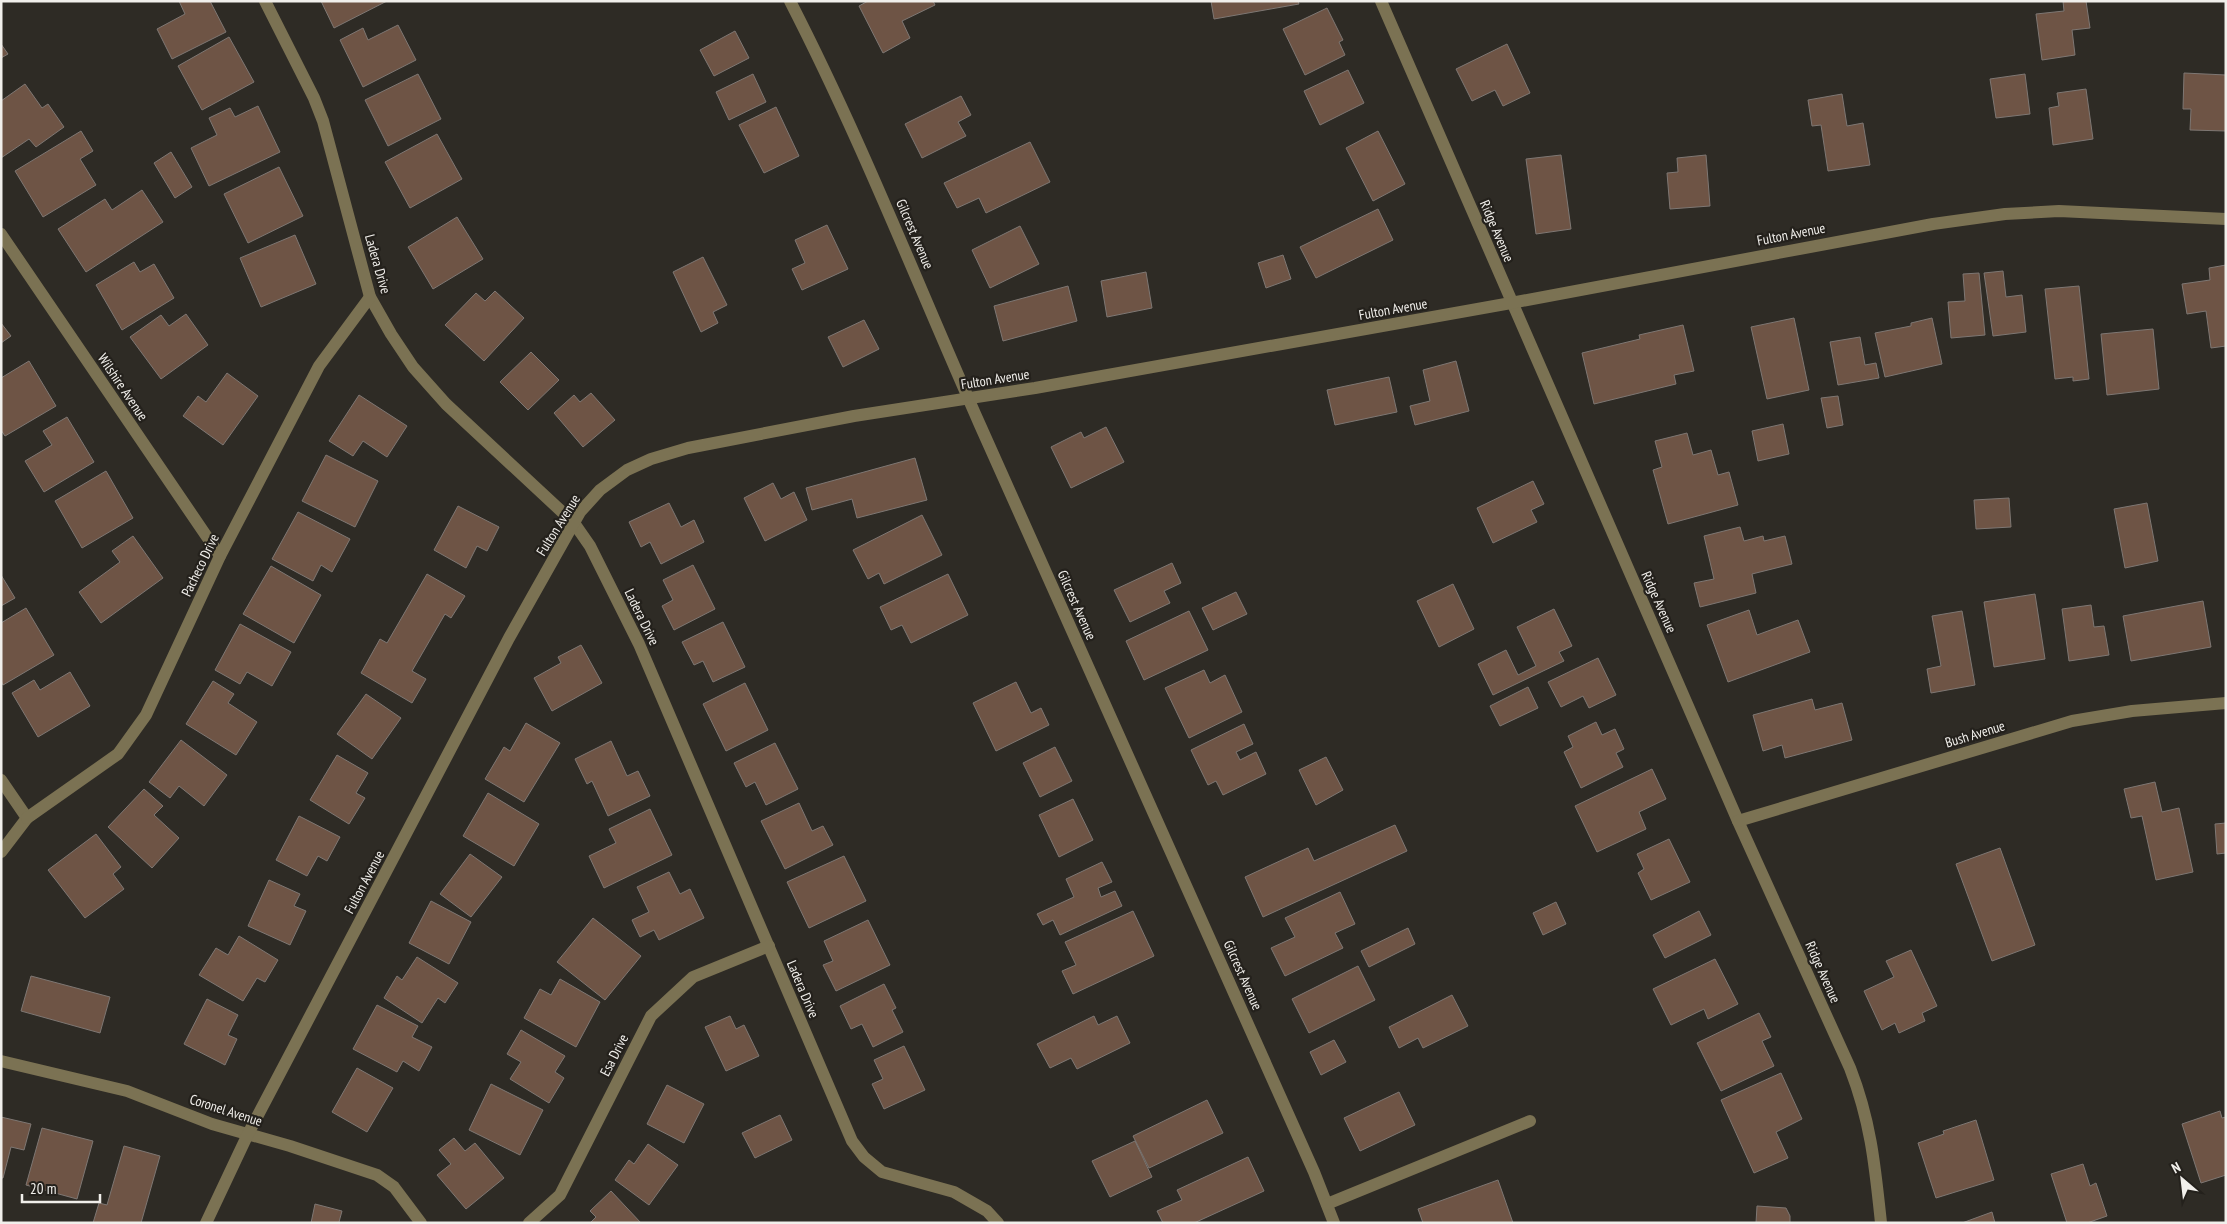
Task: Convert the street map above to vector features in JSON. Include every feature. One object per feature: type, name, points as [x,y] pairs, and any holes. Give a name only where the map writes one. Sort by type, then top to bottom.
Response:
[{"type":"street","name":"Ladera Drive","points":[[264,1],[314,98],[323,121],[370,297],[413,367],[446,404],[574,523],[590,546],[639,644],[852,1141],[864,1157],[882,1172],[954,1192],[987,1210],[998,1223]]},
{"type":"street","name":"Gilcrest Avenue","points":[[790,1],[819,58],[880,191],[968,398],[1314,1172],[1334,1223]]},
{"type":"street","name":"Ridge Avenue","points":[[1381,1],[1738,821],[1864,1102],[1873,1145],[1881,1223]]},
{"type":"street","name":"Fulton Avenue","points":[[206,1223],[248,1134],[504,647],[574,523],[600,490],[627,470],[651,459],[688,448],[844,418],[1035,388],[1511,303],[1867,235],[2004,214],[2059,211],[2226,219]]},
{"type":"street","name":"Wilshire Avenue","points":[[1,234],[220,556]]},
{"type":"street","name":"Pacheco Drive","points":[[1,852],[28,818],[118,754],[146,715],[220,556],[319,366],[370,297]]},
{"type":"street","name":"Bush Avenue","points":[[1738,821],[2072,721],[2132,711],[2226,703]]},
{"type":"street","points":[[1,780],[28,818]]},
{"type":"street","name":"Esa Drive","points":[[528,1223],[560,1195],[651,1016],[693,977],[769,946]]},
{"type":"street","name":"Coronel Avenue","points":[[1,1061],[127,1091],[212,1124],[377,1175],[394,1187],[421,1223]]},
{"type":"street","points":[[1327,1204],[1530,1121]]},
{"type":"building","points":[[179,1],[210,1],[226,32],[172,59],[157,29],[185,14]]},
{"type":"building","points":[[321,1],[387,1],[334,28]]},
{"type":"building","points":[[868,1],[933,1],[935,5],[902,21],[910,38],[883,53],[859,6]]},
{"type":"building","points":[[1211,1],[1298,1],[1299,4],[1214,19]]},
{"type":"building","points":[[2063,1],[2086,1],[2090,28],[2072,30],[2075,55],[2042,60],[2036,14],[2064,11]]},
{"type":"building","points":[[1327,8],[1343,40],[1339,42],[1345,55],[1305,75],[1283,29]]},
{"type":"building","points":[[398,25],[416,60],[363,87],[340,40],[363,28],[368,40]]},
{"type":"building","points":[[735,31],[749,58],[714,76],[700,50]]},
{"type":"building","points":[[229,37],[254,82],[202,110],[178,66]]},
{"type":"building","points":[[1,44],[8,54],[1,58]]},
{"type":"building","points":[[1507,44],[1530,93],[1503,106],[1495,90],[1472,101],[1456,69]]},
{"type":"building","points":[[1348,70],[1364,103],[1320,125],[1304,91]]},
{"type":"building","points":[[2184,73],[2226,75],[2226,131],[2190,130],[2191,109],[2183,109]]},
{"type":"building","points":[[418,74],[441,119],[388,146],[365,100]]},
{"type":"building","points":[[753,74],[766,102],[729,120],[716,92]]},
{"type":"building","points":[[2025,74],[2030,114],[1996,118],[1990,79]]},
{"type":"building","points":[[25,84],[42,108],[48,104],[64,127],[36,147],[29,139],[1,158],[1,101]]},
{"type":"building","points":[[2086,89],[2093,139],[2053,145],[2049,108],[2059,106],[2057,93]]},
{"type":"building","points":[[1842,94],[1847,126],[1863,123],[1870,165],[1828,171],[1821,125],[1812,126],[1808,100]]},
{"type":"building","points":[[961,96],[971,115],[958,122],[966,136],[922,158],[905,124]]},
{"type":"building","points":[[258,106],[280,152],[209,186],[191,148],[217,135],[209,118],[230,108],[235,117]]},
{"type":"building","points":[[776,107],[799,156],[764,173],[739,125]]},
{"type":"building","points":[[81,131],[93,151],[80,159],[96,185],[43,217],[15,171]]},
{"type":"building","points":[[1378,131],[1405,184],[1373,201],[1346,148]]},
{"type":"building","points":[[437,134],[462,179],[410,208],[385,162]]},
{"type":"building","points":[[1030,142],[1050,182],[986,213],[979,198],[957,208],[944,183]]},
{"type":"building","points":[[171,152],[192,187],[175,198],[154,163]]},
{"type":"building","points":[[1561,155],[1571,229],[1536,234],[1526,159]]},
{"type":"building","points":[[1706,155],[1710,206],[1670,209],[1667,173],[1678,172],[1677,158]]},
{"type":"building","points":[[279,167],[303,216],[248,243],[224,194]]},
{"type":"building","points":[[142,190],[163,222],[86,272],[58,229],[105,199],[112,210]]},
{"type":"building","points":[[1378,209],[1393,240],[1316,278],[1300,247]]},
{"type":"building","points":[[457,217],[483,259],[433,289],[408,247]]},
{"type":"building","points":[[827,225],[848,269],[802,290],[792,269],[805,263],[795,240]]},
{"type":"building","points":[[1020,226],[1039,264],[990,288],[972,250]]},
{"type":"building","points":[[295,235],[316,284],[261,307],[240,258]]},
{"type":"building","points":[[1283,255],[1291,279],[1266,288],[1258,263]]},
{"type":"building","points":[[703,257],[727,305],[713,312],[718,323],[701,332],[673,272]]},
{"type":"building","points":[[134,262],[140,272],[154,264],[174,298],[122,330],[96,285]]},
{"type":"building","points":[[2226,265],[2226,346],[2211,348],[2206,311],[2187,314],[2182,284],[2210,280],[2209,268]]},
{"type":"building","points":[[2003,271],[2006,297],[2022,295],[2026,332],[1993,336],[1984,273]]},
{"type":"building","points":[[1146,272],[1152,308],[1107,317],[1101,281]]},
{"type":"building","points":[[1979,273],[1985,335],[1951,338],[1948,302],[1965,301],[1963,274]]},
{"type":"building","points":[[1068,286],[1077,321],[1003,341],[994,306]]},
{"type":"building","points":[[2079,286],[2089,379],[2073,381],[2073,377],[2055,379],[2045,289]]},
{"type":"building","points":[[495,291],[524,318],[484,361],[445,325],[476,293],[485,301]]},
{"type":"building","points":[[186,314],[208,345],[161,379],[130,337],[161,315],[169,326]]},
{"type":"building","points":[[1794,318],[1809,390],[1767,399],[1751,327]]},
{"type":"building","points":[[1932,318],[1942,364],[1885,377],[1875,333],[1911,326],[1911,323]]},
{"type":"building","points":[[864,320],[879,349],[843,367],[828,337]]},
{"type":"building","points":[[1,323],[11,336],[1,343]]},
{"type":"building","points":[[1683,325],[1694,371],[1674,375],[1676,384],[1594,404],[1582,353],[1640,339],[1639,335]]},
{"type":"building","points":[[2153,329],[2159,389],[2107,395],[2101,334]]},
{"type":"building","points":[[1860,337],[1865,365],[1876,363],[1879,378],[1838,385],[1830,342]]},
{"type":"building","points":[[531,352],[559,380],[528,410],[500,382]]},
{"type":"building","points":[[29,361],[56,406],[5,436],[1,430],[1,378]]},
{"type":"building","points":[[1456,361],[1469,411],[1415,425],[1410,406],[1430,401],[1423,370]]},
{"type":"building","points":[[227,373],[258,396],[223,445],[183,416],[198,396],[206,402]]},
{"type":"building","points":[[1389,377],[1397,412],[1335,425],[1327,390]]},
{"type":"building","points":[[591,393],[615,420],[583,447],[554,413],[574,395],[580,402]]},
{"type":"building","points":[[359,395],[407,426],[387,457],[363,441],[353,456],[329,441]]},
{"type":"building","points":[[1838,396],[1843,425],[1827,428],[1821,398]]},
{"type":"building","points":[[67,417],[94,462],[44,492],[25,461],[52,445],[43,431]]},
{"type":"building","points":[[1783,424],[1789,454],[1758,461],[1752,431]]},
{"type":"building","points":[[1106,427],[1124,462],[1071,488],[1051,447],[1081,432],[1084,438]]},
{"type":"building","points":[[1687,433],[1693,455],[1711,450],[1718,475],[1729,472],[1738,505],[1668,524],[1653,470],[1662,467],[1655,441]]},
{"type":"building","points":[[326,455],[378,481],[355,527],[302,501]]},
{"type":"building","points":[[915,458],[927,500],[857,518],[852,499],[812,510],[806,488]]},
{"type":"building","points":[[106,471],[133,518],[82,548],[55,501]]},
{"type":"building","points":[[1533,481],[1544,504],[1531,510],[1537,522],[1493,543],[1477,508]]},
{"type":"building","points":[[773,483],[781,499],[794,492],[807,520],[765,541],[744,498]]},
{"type":"building","points":[[2009,498],[2011,527],[1976,529],[1974,500]]},
{"type":"building","points":[[669,503],[681,527],[694,520],[704,542],[661,564],[650,542],[641,547],[629,522]]},
{"type":"building","points":[[2147,503],[2158,561],[2125,568],[2114,509]]},
{"type":"building","points":[[458,506],[499,527],[487,551],[477,546],[466,568],[434,550]]},
{"type":"building","points":[[298,512],[350,539],[332,572],[321,565],[313,581],[272,559]]},
{"type":"building","points":[[922,515],[942,555],[884,584],[879,573],[868,579],[853,550]]},
{"type":"building","points":[[1740,527],[1744,541],[1763,536],[1764,541],[1785,536],[1792,564],[1752,574],[1756,593],[1700,607],[1694,583],[1714,579],[1704,536]]},
{"type":"building","points":[[133,536],[163,578],[101,623],[79,592],[120,562],[112,551]]},
{"type":"building","points":[[1172,563],[1181,583],[1164,591],[1170,603],[1130,622],[1114,590]]},
{"type":"building","points":[[693,565],[715,609],[674,630],[662,606],[673,600],[663,580]]},
{"type":"building","points":[[271,566],[321,595],[294,643],[243,614]]},
{"type":"building","points":[[427,574],[465,596],[451,618],[445,614],[412,671],[426,679],[412,703],[361,673],[380,639],[387,643]]},
{"type":"building","points":[[948,574],[968,615],[911,643],[902,625],[891,630],[880,607]]},
{"type":"building","points":[[1,575],[15,598],[1,606]]},
{"type":"building","points":[[1453,584],[1474,629],[1439,647],[1417,601]]},
{"type":"building","points":[[1236,592],[1247,614],[1213,630],[1202,608]]},
{"type":"building","points":[[2035,594],[2045,659],[1994,667],[1984,602]]},
{"type":"building","points":[[2203,601],[2211,647],[2131,661],[2123,616]]},
{"type":"building","points":[[2091,605],[2094,627],[2104,626],[2109,655],[2069,661],[2062,609]]},
{"type":"building","points":[[26,608],[54,655],[3,685],[1,681],[1,623]]},
{"type":"building","points":[[1554,609],[1572,646],[1559,652],[1564,661],[1493,695],[1478,664],[1506,650],[1518,675],[1536,666],[1517,627]]},
{"type":"building","points":[[1749,610],[1757,635],[1798,620],[1810,652],[1728,682],[1707,625]]},
{"type":"building","points":[[1189,611],[1208,650],[1144,680],[1126,641]]},
{"type":"building","points":[[1962,611],[1975,685],[1931,693],[1927,669],[1941,666],[1932,616]]},
{"type":"building","points":[[723,622],[745,667],[713,682],[703,661],[694,665],[682,642]]},
{"type":"building","points":[[240,624],[291,652],[272,686],[247,672],[240,684],[215,670]]},
{"type":"building","points":[[581,645],[602,683],[552,711],[534,678],[561,663],[558,657]]},
{"type":"building","points":[[1598,658],[1616,695],[1589,708],[1583,696],[1561,707],[1548,682]]},
{"type":"building","points":[[1204,670],[1210,683],[1225,675],[1242,712],[1189,738],[1165,688]]},
{"type":"building","points":[[70,672],[90,706],[38,737],[12,693],[34,680],[40,690]]},
{"type":"building","points":[[213,681],[234,694],[228,703],[257,722],[236,755],[186,724]]},
{"type":"building","points":[[1016,682],[1031,713],[1041,708],[1049,725],[996,751],[973,703]]},
{"type":"building","points":[[745,683],[768,730],[726,751],[703,704]]},
{"type":"building","points":[[1528,687],[1538,708],[1500,726],[1490,706]]},
{"type":"building","points":[[366,694],[401,718],[372,759],[337,734]]},
{"type":"building","points":[[1812,699],[1815,710],[1842,703],[1852,740],[1785,758],[1782,745],[1763,751],[1753,715]]},
{"type":"building","points":[[1596,722],[1602,735],[1615,729],[1624,749],[1616,753],[1623,767],[1581,788],[1564,752],[1573,747],[1568,736]]},
{"type":"building","points":[[526,723],[560,743],[524,802],[485,779],[504,747],[510,751]]},
{"type":"building","points":[[1244,724],[1253,744],[1236,752],[1240,760],[1256,752],[1266,774],[1223,795],[1216,781],[1208,785],[1191,750]]},
{"type":"building","points":[[181,740],[227,775],[204,806],[179,786],[170,798],[149,782]]},
{"type":"building","points":[[611,741],[627,776],[638,771],[650,796],[608,816],[592,781],[587,784],[575,759]]},
{"type":"building","points":[[775,743],[798,789],[766,805],[755,782],[746,787],[734,763]]},
{"type":"building","points":[[1055,747],[1072,781],[1040,797],[1023,763]]},
{"type":"building","points":[[337,755],[368,773],[356,793],[365,798],[349,824],[310,800]]},
{"type":"building","points":[[1326,757],[1343,790],[1316,805],[1299,770]]},
{"type":"building","points":[[1652,769],[1666,799],[1639,812],[1646,829],[1597,852],[1575,806]]},
{"type":"building","points":[[2155,782],[2162,812],[2179,808],[2193,872],[2156,880],[2142,816],[2131,818],[2124,789]]},
{"type":"building","points":[[144,789],[163,806],[154,815],[179,838],[152,868],[108,827]]},
{"type":"building","points":[[488,793],[539,824],[514,866],[463,836]]},
{"type":"building","points":[[1073,799],[1093,840],[1059,857],[1039,815]]},
{"type":"building","points":[[799,803],[812,831],[823,826],[833,845],[785,869],[761,821]]},
{"type":"building","points":[[650,809],[672,855],[604,888],[589,856],[616,843],[609,829]]},
{"type":"building","points":[[299,816],[340,837],[327,861],[318,856],[307,876],[276,860]]},
{"type":"building","points":[[2226,823],[2226,853],[2217,854],[2215,824]]},
{"type":"building","points":[[1395,825],[1407,851],[1263,917],[1245,877],[1308,848],[1314,861]]},
{"type":"building","points":[[96,834],[121,867],[113,874],[124,889],[85,918],[48,870]]},
{"type":"building","points":[[1669,839],[1690,882],[1651,900],[1638,873],[1644,869],[1637,854]]},
{"type":"building","points":[[2000,848],[2035,945],[1992,961],[1956,864]]},
{"type":"building","points":[[470,854],[502,877],[471,917],[440,894]]},
{"type":"building","points":[[844,856],[866,901],[809,928],[787,882]]},
{"type":"building","points":[[1102,862],[1112,882],[1098,888],[1101,897],[1115,891],[1122,906],[1060,935],[1053,920],[1043,925],[1037,914],[1074,897],[1066,879]]},
{"type":"building","points":[[669,872],[680,894],[690,889],[704,918],[659,940],[654,930],[640,937],[632,920],[649,912],[637,887]]},
{"type":"building","points":[[269,880],[300,894],[294,906],[306,911],[290,945],[248,926]]},
{"type":"building","points":[[1340,892],[1355,924],[1335,933],[1343,948],[1285,976],[1271,948],[1295,937],[1285,918]]},
{"type":"building","points":[[431,901],[471,922],[449,964],[409,943]]},
{"type":"building","points":[[1556,902],[1566,924],[1543,935],[1533,913]]},
{"type":"building","points":[[1133,911],[1154,956],[1073,994],[1062,971],[1076,965],[1065,942]]},
{"type":"building","points":[[1699,911],[1711,935],[1665,958],[1653,935]]},
{"type":"building","points":[[593,918],[641,956],[605,1000],[557,962]]},
{"type":"building","points":[[868,920],[890,965],[836,991],[823,965],[833,961],[824,941]]},
{"type":"building","points":[[1408,928],[1415,944],[1369,967],[1361,951]]},
{"type":"building","points":[[239,936],[278,960],[265,982],[257,978],[243,1001],[199,975],[216,948],[228,955]]},
{"type":"building","points":[[1911,950],[1937,1006],[1922,1013],[1925,1021],[1899,1033],[1895,1023],[1882,1030],[1864,991],[1894,977],[1886,961]]},
{"type":"building","points":[[417,957],[458,983],[445,1003],[438,998],[422,1023],[384,998],[397,976],[402,980]]},
{"type":"building","points":[[1715,959],[1738,1004],[1708,1019],[1704,1009],[1671,1025],[1653,989]]},
{"type":"building","points":[[1358,966],[1375,1000],[1309,1033],[1292,999]]},
{"type":"building","points":[[31,976],[110,997],[100,1033],[21,1011]]},
{"type":"building","points":[[560,979],[600,1002],[576,1047],[524,1018],[540,989],[551,995]]},
{"type":"building","points":[[884,984],[896,1008],[892,1010],[903,1032],[873,1047],[862,1024],[851,1029],[840,1006]]},
{"type":"building","points":[[1452,995],[1468,1026],[1423,1048],[1418,1038],[1399,1048],[1389,1027]]},
{"type":"building","points":[[207,999],[238,1015],[228,1035],[237,1039],[225,1065],[184,1044]]},
{"type":"building","points":[[377,1005],[418,1026],[412,1037],[432,1047],[419,1071],[403,1061],[397,1072],[353,1049]]},
{"type":"building","points":[[1759,1013],[1771,1037],[1762,1041],[1774,1066],[1721,1091],[1697,1043]]},
{"type":"building","points":[[730,1016],[736,1029],[744,1025],[759,1056],[726,1071],[705,1027]]},
{"type":"building","points":[[1094,1016],[1098,1025],[1117,1016],[1130,1043],[1077,1069],[1071,1058],[1050,1068],[1037,1044]]},
{"type":"building","points":[[521,1030],[565,1056],[555,1072],[564,1078],[549,1103],[510,1079],[521,1062],[507,1054]]},
{"type":"building","points":[[1334,1040],[1346,1062],[1321,1075],[1310,1052]]},
{"type":"building","points":[[904,1046],[925,1090],[884,1109],[872,1084],[883,1079],[874,1060]]},
{"type":"building","points":[[357,1068],[393,1088],[367,1132],[332,1112]]},
{"type":"building","points":[[1781,1073],[1802,1119],[1776,1132],[1788,1158],[1754,1173],[1721,1100]]},
{"type":"building","points":[[491,1084],[543,1110],[520,1155],[469,1130]]},
{"type":"building","points":[[667,1085],[704,1104],[684,1143],[647,1124]]},
{"type":"building","points":[[1399,1092],[1415,1125],[1360,1151],[1344,1118]]},
{"type":"building","points":[[1207,1100],[1223,1133],[1149,1168],[1133,1136]]},
{"type":"building","points":[[2220,1111],[2222,1118],[2226,1117],[2226,1175],[2201,1183],[2182,1124]]},
{"type":"building","points":[[780,1115],[792,1140],[755,1158],[742,1133]]},
{"type":"building","points":[[1,1117],[31,1124],[24,1150],[11,1147],[3,1178],[1,1178]]},
{"type":"building","points":[[1976,1120],[1994,1180],[1936,1198],[1918,1143],[1944,1134],[1943,1131]]},
{"type":"building","points":[[42,1128],[93,1141],[77,1199],[26,1185]]},
{"type":"building","points":[[454,1138],[465,1151],[475,1143],[504,1178],[466,1209],[437,1175],[451,1164],[439,1150]]},
{"type":"building","points":[[1135,1141],[1152,1177],[1110,1197],[1092,1161]]},
{"type":"building","points":[[648,1144],[678,1165],[649,1205],[615,1180],[629,1160],[634,1164]]},
{"type":"building","points":[[124,1146],[160,1156],[141,1223],[93,1223],[99,1203],[107,1205]]},
{"type":"building","points":[[1248,1157],[1264,1191],[1194,1223],[1163,1223],[1157,1211],[1182,1200],[1177,1190]]},
{"type":"building","points":[[2083,1164],[2090,1186],[2096,1183],[2107,1216],[2087,1223],[2067,1223],[2051,1174]]},
{"type":"building","points":[[1498,1180],[1513,1223],[1423,1223],[1418,1209]]},
{"type":"building","points":[[611,1191],[641,1223],[590,1223],[596,1217],[590,1211]]},
{"type":"building","points":[[315,1204],[342,1211],[339,1222],[341,1223],[311,1223]]},
{"type":"building","points":[[1757,1206],[1786,1208],[1790,1216],[1790,1223],[1756,1223]]},
{"type":"building","points":[[1992,1212],[1995,1223],[1962,1223]]}]
